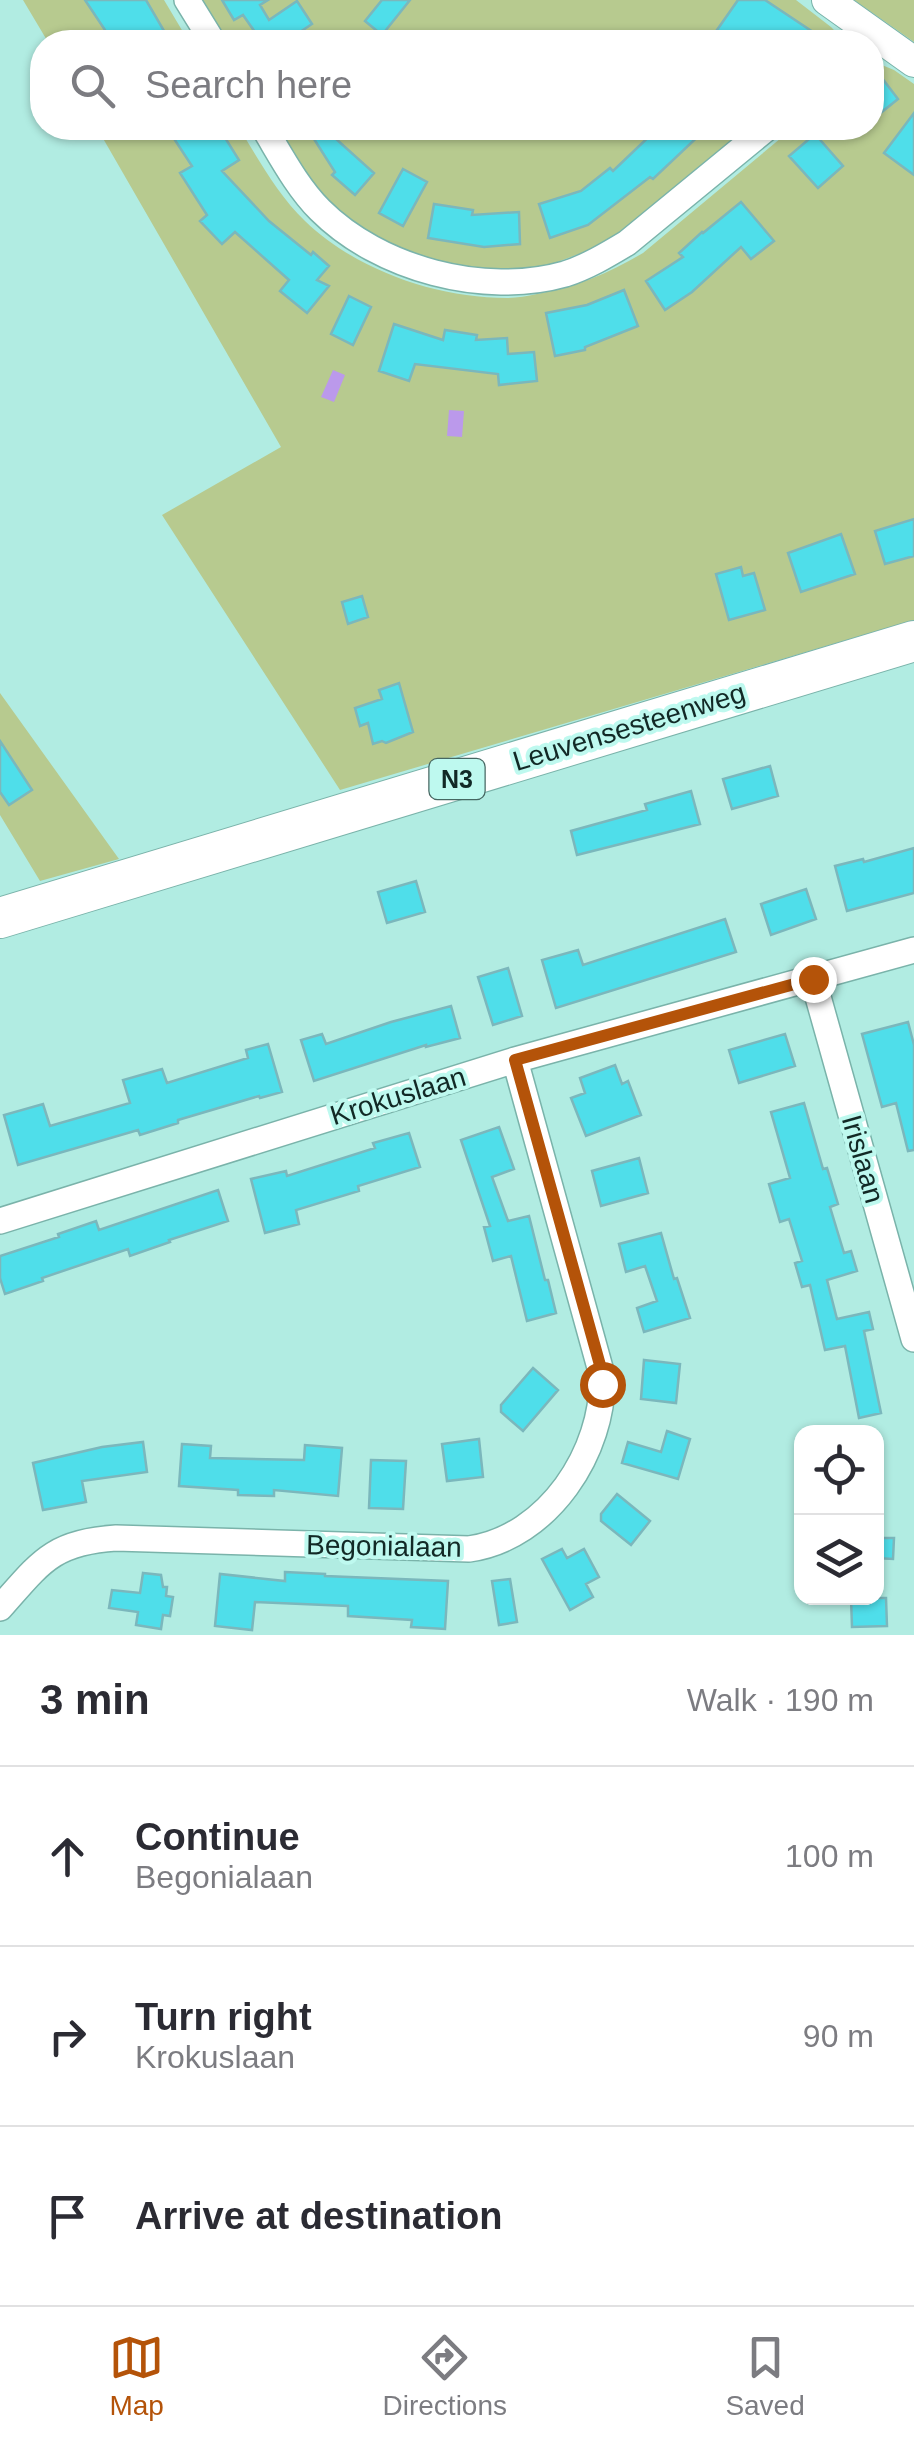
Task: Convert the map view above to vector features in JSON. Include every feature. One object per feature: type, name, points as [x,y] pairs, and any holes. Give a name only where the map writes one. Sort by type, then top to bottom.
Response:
[{"type":"main road","name":"Leuvensesteenweg","points":[[0,918],[914,641]]},
{"type":"street","points":[[187,0],[206,30]]},
{"type":"street","points":[[827,0],[863,30]]},
{"type":"street","points":[[884,45],[914,62]]},
{"type":"street","points":[[271,140],[300,188],[344,232],[369,248],[436,272],[508,282],[561,275],[605,257],[752,140]]},
{"type":"street","name":"Krokuslaan","points":[[0,1220],[515,1060],[914,950]]},
{"type":"street","name":"Irislaan","points":[[813,979],[914,1339]]},
{"type":"street","name":"Begonialaan","points":[[0,1608],[46,1558],[84,1542],[116,1538],[469,1548],[504,1540],[557,1497],[590,1442],[600,1411],[602,1375],[515,1060]]},
{"type":"green space","points":[[23,0],[164,0],[182,30],[41,30]]},
{"type":"green space","points":[[200,0],[796,0],[834,30],[218,30]]},
{"type":"green space","points":[[854,0],[914,0],[914,42]]},
{"type":"green space","points":[[884,66],[914,84],[914,620],[340,790],[162,515],[281,447],[104,140],[246,140],[295,211],[325,238],[398,278],[453,293],[514,298],[551,291],[605,273],[643,253],[779,140],[884,140]]},
{"type":"green space","points":[[283,140],[735,140],[618,236],[552,264],[517,270],[469,270],[395,251],[344,215],[312,184]]},
{"type":"green space","points":[[0,693],[119,859],[40,881],[0,815]]},
{"type":"shaded area","points":[[333,370],[345,375],[334,402],[321,397]]},
{"type":"shaded area","points":[[449,410],[464,411],[462,437],[447,436]]},
{"type":"building","points":[[85,0],[146,0],[164,30],[105,30]]},
{"type":"building","points":[[222,0],[268,0],[260,5],[269,20],[297,1],[312,24],[303,30],[254,30],[243,15],[234,20]]},
{"type":"building","points":[[382,0],[410,0],[386,30],[376,30],[365,21]]},
{"type":"building","points":[[738,0],[765,0],[810,30],[717,30]]},
{"type":"building","points":[[884,81],[898,99],[884,110]]},
{"type":"building","points":[[914,113],[914,175],[884,153]]},
{"type":"building","points":[[175,140],[226,140],[239,160],[222,171],[269,221],[329,266],[317,280],[329,286],[307,313],[280,291],[289,280],[235,232],[222,244],[200,221],[207,215],[180,173],[192,166]]},
{"type":"building","points":[[315,140],[337,140],[374,173],[355,195],[332,175],[335,172]]},
{"type":"building","points":[[645,140],[694,140],[653,179],[650,177],[588,225],[550,238],[539,204],[581,191],[610,168],[613,171]]},
{"type":"building","points":[[808,140],[820,140],[843,166],[818,188],[789,156]]},
{"type":"building","points":[[403,169],[427,182],[403,226],[379,213]]},
{"type":"building","points":[[741,202],[774,241],[751,259],[741,247],[692,292],[665,310],[646,281],[683,257],[679,253]]},
{"type":"building","points":[[434,204],[473,210],[472,215],[519,212],[520,244],[484,247],[428,238]]},
{"type":"building","points":[[624,290],[638,326],[585,350],[555,356],[546,313],[587,305]]},
{"type":"building","points":[[349,296],[371,307],[353,345],[331,334]]},
{"type":"building","points":[[394,324],[443,340],[445,330],[477,335],[476,340],[507,338],[508,354],[534,352],[537,381],[499,385],[498,374],[415,364],[409,381],[379,371]]},
{"type":"building","points":[[914,519],[914,556],[885,564],[875,531]]},
{"type":"building","points":[[841,534],[855,574],[801,592],[788,553]]},
{"type":"building","points":[[741,567],[743,576],[754,573],[765,610],[729,620],[716,574]]},
{"type":"building","points":[[362,596],[368,617],[348,624],[342,602]]},
{"type":"building","points":[[399,683],[413,732],[373,744],[368,723],[360,726],[355,708],[382,699],[379,690]]},
{"type":"building","points":[[0,741],[32,790],[9,805],[0,792]]},
{"type":"building","points":[[770,766],[778,796],[732,809],[723,779]]},
{"type":"building","points":[[691,791],[700,824],[577,855],[571,831],[647,810],[645,804]]},
{"type":"building","points":[[914,848],[914,893],[847,911],[835,866]]},
{"type":"building","points":[[416,881],[425,912],[387,923],[378,892]]},
{"type":"building","points":[[806,889],[816,919],[771,935],[761,904]]},
{"type":"building","points":[[725,919],[736,952],[556,1008],[542,960],[578,950],[583,965]]},
{"type":"building","points":[[508,968],[522,1016],[493,1025],[478,977]]},
{"type":"building","points":[[451,1006],[460,1038],[314,1081],[301,1040],[322,1034],[326,1044]]},
{"type":"building","points":[[908,1022],[914,1045],[914,1150],[908,1151],[896,1103],[882,1107],[862,1034]]},
{"type":"building","points":[[785,1034],[795,1066],[739,1083],[729,1050]]},
{"type":"building","points":[[268,1044],[282,1092],[178,1120],[140,1135],[138,1130],[18,1165],[4,1115],[43,1104],[50,1126],[130,1103],[123,1080],[162,1069],[167,1083],[248,1058],[246,1050]]},
{"type":"building","points":[[615,1065],[622,1084],[628,1081],[641,1115],[586,1136],[571,1098],[585,1093],[580,1078]]},
{"type":"building","points":[[804,1103],[823,1169],[827,1168],[838,1204],[830,1207],[844,1253],[851,1251],[857,1271],[827,1280],[837,1319],[869,1312],[873,1329],[864,1331],[881,1413],[859,1418],[845,1346],[825,1350],[810,1285],[802,1287],[795,1263],[802,1261],[789,1219],[780,1222],[769,1184],[790,1178],[771,1112]]},
{"type":"building","points":[[499,1127],[514,1169],[492,1177],[508,1221],[529,1216],[556,1313],[527,1321],[511,1256],[493,1261],[484,1227],[490,1226],[461,1140]]},
{"type":"building","points":[[409,1133],[420,1167],[296,1210],[299,1224],[265,1233],[251,1179],[286,1171],[287,1176]]},
{"type":"building","points":[[639,1158],[648,1193],[601,1206],[592,1171]]},
{"type":"building","points":[[218,1190],[228,1221],[130,1256],[128,1249],[5,1294],[0,1256],[96,1221],[99,1230]]},
{"type":"building","points":[[661,1233],[690,1318],[644,1332],[637,1308],[657,1301],[645,1266],[626,1272],[619,1244]]},
{"type":"building","points":[[644,1360],[680,1364],[676,1403],[641,1399]]},
{"type":"building","points":[[533,1368],[558,1390],[523,1431],[501,1412],[501,1405]]},
{"type":"building","points":[[667,1431],[690,1439],[678,1479],[622,1463],[628,1442],[661,1452]]},
{"type":"building","points":[[479,1439],[483,1477],[447,1481],[442,1444]]},
{"type":"building","points":[[143,1442],[147,1472],[82,1481],[86,1502],[43,1510],[33,1463]]},
{"type":"building","points":[[182,1444],[211,1446],[210,1458],[304,1460],[305,1445],[342,1448],[338,1496],[274,1490],[274,1496],[238,1495],[238,1490],[179,1486]]},
{"type":"building","points":[[371,1460],[406,1461],[403,1509],[369,1508]]},
{"type":"building","points":[[617,1494],[650,1521],[631,1545],[601,1521],[601,1514]]},
{"type":"building","points":[[884,1538],[894,1538],[893,1559],[884,1558]]},
{"type":"building","points":[[562,1549],[567,1558],[584,1549],[599,1577],[586,1584],[593,1597],[570,1610],[542,1559]]},
{"type":"building","points":[[285,1572],[448,1581],[445,1629],[411,1627],[412,1620],[348,1616],[348,1606],[255,1602],[252,1630],[215,1626],[220,1574],[285,1581]]},
{"type":"building","points":[[143,1573],[161,1575],[163,1587],[167,1587],[166,1596],[173,1597],[170,1616],[163,1615],[161,1629],[136,1625],[138,1612],[109,1608],[112,1590],[140,1593]]},
{"type":"building","points":[[510,1579],[517,1622],[499,1625],[492,1581]]},
{"type":"building","points":[[886,1598],[887,1626],[852,1627],[851,1605],[884,1605]]},
{"type":"route","points":[[602,1384],[515,1060],[813,979]]}]
